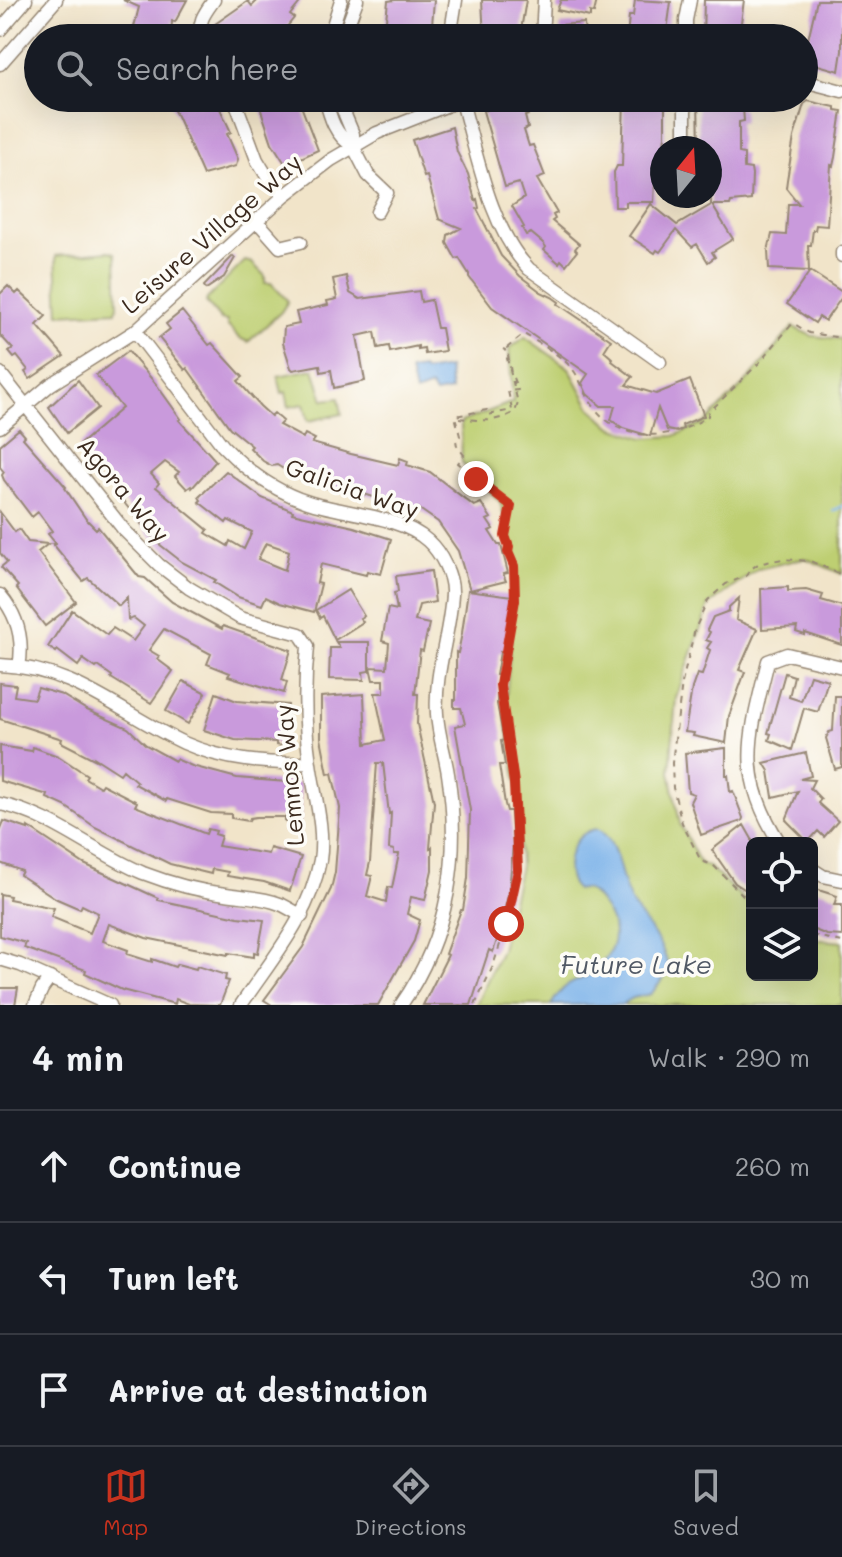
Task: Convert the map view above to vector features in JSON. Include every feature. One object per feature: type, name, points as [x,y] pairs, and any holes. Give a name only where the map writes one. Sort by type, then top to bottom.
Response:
[{"type":"street","points":[[0,30],[26,0]]},
{"type":"street","points":[[35,24],[56,0]]},
{"type":"street","points":[[200,24],[214,0]]},
{"type":"street","points":[[333,24],[341,0]]},
{"type":"street","points":[[348,24],[357,0]]},
{"type":"street","points":[[452,24],[456,0]]},
{"type":"street","points":[[543,24],[544,0]]},
{"type":"street","points":[[686,24],[690,0]]},
{"type":"street","points":[[0,64],[24,37]]},
{"type":"street","points":[[818,85],[842,91]]},
{"type":"street","points":[[239,112],[257,160],[284,196]]},
{"type":"street","points":[[329,112],[342,140],[353,146]]},
{"type":"street","points":[[344,112],[353,134],[353,146],[368,175],[387,193],[377,212]]},
{"type":"street","name":"Leisure Village Way","points":[[0,427],[60,378],[135,331],[284,196],[353,146],[429,112]]},
{"type":"street","points":[[467,112],[497,219],[517,256],[529,269],[660,362]]},
{"type":"street","points":[[685,112],[685,136]]},
{"type":"street","points":[[257,221],[280,247],[301,242]]},
{"type":"street","name":"Galicia Way","points":[[135,331],[223,446],[266,483],[307,502],[407,527],[428,541],[447,567],[453,592],[439,664],[437,714],[451,801],[452,869],[443,922],[422,969],[401,1005]]},
{"type":"street","name":"Agora Way","points":[[0,373],[124,530],[159,565],[189,588],[240,618],[285,631]]},
{"type":"street","points":[[0,595],[8,605],[20,633],[22,651],[19,667]]},
{"type":"street","name":"Lemnos Way","points":[[241,1005],[302,916],[320,860],[321,830],[305,728],[304,681],[308,646],[300,634],[285,631]]},
{"type":"street","points":[[777,837],[758,803],[748,765],[750,732],[768,661],[787,654],[842,667]]},
{"type":"street","points":[[0,665],[44,672],[93,690],[181,742],[209,753],[258,764],[310,763]]},
{"type":"street","points":[[0,804],[21,808],[56,824],[87,845],[142,872],[223,894],[279,903],[302,916]]},
{"type":"street","points":[[818,873],[842,880]]},
{"type":"street","points":[[0,959],[110,1005]]},
{"type":"street","points":[[35,1005],[50,978]]},
{"type":"path","points":[[475,1005],[493,966],[517,882],[514,783],[500,685],[515,600],[514,566],[505,536],[511,506],[458,463],[464,455],[457,446],[456,440],[460,436],[455,416],[487,410],[488,415],[512,410],[508,391],[518,390],[511,373],[507,348],[524,334],[574,371],[591,403],[607,420],[635,434],[668,435],[694,426],[708,416],[793,323],[809,333],[842,338]]},
{"type":"path","points":[[459,418],[489,422],[504,419],[515,412],[518,403],[503,349]]},
{"type":"path","points":[[746,898],[713,865],[701,861],[682,823],[673,788],[672,747],[676,713],[695,629],[708,600],[726,584],[746,576],[758,564],[782,559],[802,560],[842,575]]},
{"type":"path","points":[[818,936],[842,942]]},
{"type":"green space","points":[[115,253],[116,258],[116,311],[59,314],[56,256]]},
{"type":"green space","points":[[245,261],[252,263],[265,276],[265,283],[271,283],[288,301],[281,312],[248,342],[239,338],[227,321],[221,320],[206,302]]},
{"type":"green space","points":[[793,327],[812,336],[842,339],[842,574],[805,558],[758,569],[709,605],[676,698],[670,772],[680,824],[700,863],[710,868],[746,901],[746,981],[818,981],[818,940],[842,942],[842,1005],[476,1005],[501,950],[520,866],[517,785],[505,714],[517,563],[500,502],[462,463],[461,422],[513,402],[509,349],[525,337],[569,368],[591,408],[612,427],[644,438],[674,436],[705,423],[749,379]]},
{"type":"green space","points":[[314,369],[324,400],[339,398],[342,414],[308,421],[304,404],[289,407],[278,376]]},
{"type":"water","points":[[448,368],[451,391],[435,394],[431,387],[415,393],[410,371]]},
{"type":"water","name":"Future Lake","points":[[598,829],[613,848],[626,890],[662,948],[669,972],[651,994],[633,998],[621,1005],[551,1005],[566,987],[597,969],[613,943],[614,929],[605,909],[590,891],[576,890],[568,873],[570,853],[575,844],[581,836]]},
{"type":"building","points":[[123,0],[187,0],[172,24],[135,24],[139,7]]},
{"type":"building","points":[[258,0],[302,0],[290,15],[294,18],[289,24],[215,24],[248,1],[252,6]]},
{"type":"building","points":[[434,0],[432,24],[386,24],[388,1]]},
{"type":"building","points":[[482,0],[526,0],[522,24],[483,24]]},
{"type":"building","points":[[561,0],[597,0],[590,17],[557,10]]},
{"type":"building","points":[[635,0],[671,2],[668,24],[628,24],[629,16],[633,16]]},
{"type":"building","points":[[704,0],[744,0],[741,24],[703,24]]},
{"type":"building","points":[[817,0],[842,0],[839,71],[818,65],[818,24],[812,24]]},
{"type":"building","points":[[818,103],[842,111],[831,165],[827,226],[816,225],[813,230],[811,245],[808,245],[809,271],[769,269],[768,251],[772,234],[786,235],[788,204],[799,204],[786,188],[794,137],[802,112],[818,112]]},
{"type":"building","points":[[175,112],[222,112],[231,132],[227,134],[238,159],[236,166],[203,175]]},
{"type":"building","points":[[262,112],[303,112],[318,150],[286,165],[272,143]]},
{"type":"building","points":[[483,112],[527,112],[528,128],[524,130],[545,176],[537,179],[557,213],[552,221],[579,244],[566,265],[544,250],[546,247],[543,243],[531,233],[526,235],[512,206],[524,198],[519,183],[505,187]]},
{"type":"building","points":[[624,112],[665,112],[665,136],[650,136],[650,202],[626,202],[626,207],[615,207],[614,172],[617,166],[622,166]]},
{"type":"building","points":[[698,112],[743,112],[744,121],[739,122],[739,153],[744,154],[744,168],[751,169],[751,200],[731,202],[730,205],[722,205],[722,136],[699,136]]},
{"type":"building","points":[[452,127],[457,152],[477,199],[477,209],[501,256],[520,276],[611,340],[604,351],[633,377],[626,385],[656,394],[690,380],[704,416],[682,425],[683,429],[677,432],[667,430],[658,408],[650,436],[623,428],[611,420],[615,406],[601,406],[587,394],[582,383],[588,374],[492,307],[447,243],[448,235],[461,228],[439,219],[427,176],[424,177],[412,140]]},
{"type":"building","points":[[650,205],[677,225],[706,208],[714,208],[733,239],[712,252],[715,257],[708,262],[697,244],[692,247],[676,230],[660,252],[657,250],[655,253],[629,236]]},
{"type":"building","points":[[233,256],[235,258],[224,277],[206,289],[204,286]]},
{"type":"building","points":[[810,271],[842,292],[842,297],[825,321],[819,317],[815,323],[787,304]]},
{"type":"building","points":[[346,276],[350,293],[360,299],[419,291],[421,302],[431,300],[445,351],[425,354],[424,348],[418,349],[418,346],[390,352],[389,346],[378,348],[375,332],[357,336],[365,381],[334,388],[331,370],[321,372],[320,365],[293,370],[283,343],[284,327],[299,324],[296,312],[328,305],[327,301],[337,299],[333,279]]},
{"type":"building","points":[[8,286],[16,294],[19,291],[46,316],[37,325],[64,356],[30,379],[25,372],[28,370],[17,356],[14,358],[9,352],[13,349],[0,335],[0,294]]},
{"type":"building","points":[[182,311],[209,345],[212,343],[243,377],[238,381],[260,406],[283,421],[279,425],[303,438],[305,434],[315,439],[312,443],[351,454],[398,465],[400,458],[408,461],[407,465],[430,472],[474,506],[481,503],[491,518],[487,520],[493,529],[489,531],[501,545],[508,573],[503,574],[506,581],[470,590],[458,551],[438,522],[418,508],[417,511],[358,492],[306,483],[277,465],[263,461],[250,448],[252,446],[230,428],[187,368],[185,370],[159,338],[170,329],[166,324]]},
{"type":"building","points":[[128,351],[156,384],[179,420],[216,461],[192,488],[187,489],[175,476],[179,472],[165,462],[151,474],[159,483],[156,487],[208,530],[206,533],[228,546],[230,541],[244,549],[252,532],[228,520],[226,523],[199,502],[199,497],[226,471],[262,498],[292,513],[391,539],[381,574],[367,571],[366,575],[321,564],[317,583],[321,584],[314,612],[266,596],[262,605],[238,597],[214,582],[216,580],[182,562],[154,540],[117,489],[107,477],[101,475],[79,445],[122,408],[96,375]],"holes":[[[266,543],[289,551],[285,570],[258,559]]]},
{"type":"building","points":[[78,380],[98,408],[67,433],[49,407]]},
{"type":"building","points":[[19,429],[25,436],[23,438],[66,487],[86,519],[96,529],[98,527],[139,577],[145,578],[172,602],[222,629],[223,626],[291,650],[282,680],[287,682],[284,693],[228,676],[230,673],[207,664],[211,654],[164,629],[149,650],[173,671],[151,703],[98,666],[96,668],[83,659],[78,666],[48,647],[72,610],[107,635],[113,628],[133,641],[144,626],[134,618],[128,620],[127,598],[119,606],[88,578],[83,581],[53,544],[56,544],[48,534],[52,531],[38,512],[32,517],[4,480],[0,467],[0,445]]},
{"type":"building","points":[[0,512],[15,532],[19,529],[28,542],[48,544],[38,552],[76,602],[45,626],[1,567],[7,562],[0,553]]},
{"type":"building","points":[[431,571],[435,602],[419,605],[415,621],[429,624],[423,651],[420,650],[415,694],[418,694],[417,724],[434,802],[430,848],[432,870],[425,900],[411,897],[407,914],[420,920],[414,941],[378,1005],[272,1005],[264,1000],[303,947],[331,889],[335,872],[340,808],[332,773],[328,774],[321,738],[321,697],[364,694],[366,744],[385,740],[375,693],[384,693],[384,680],[373,680],[370,667],[387,668],[389,643],[382,641],[388,608],[397,610],[394,593],[398,592],[396,576]],"holes":[[[377,763],[383,763],[391,813],[389,849],[399,854],[386,902],[367,896],[372,876],[367,875]]]},
{"type":"building","points":[[788,587],[788,591],[806,590],[823,595],[821,600],[842,606],[842,645],[796,632],[797,627],[762,629],[761,589]]},
{"type":"building","points":[[348,590],[364,616],[360,618],[363,622],[335,640],[323,616],[320,618],[316,610]]},
{"type":"building","points":[[468,590],[513,596],[509,630],[504,653],[500,652],[496,675],[505,765],[499,765],[505,804],[507,811],[511,811],[513,845],[509,892],[493,952],[489,950],[471,1005],[423,1005],[448,955],[445,954],[463,910],[468,878],[470,810],[455,726],[465,724],[461,708],[454,708],[454,700],[456,652]]},
{"type":"building","points":[[739,598],[736,620],[757,629],[739,670],[745,672],[729,716],[726,743],[685,732],[692,688],[697,674],[702,675],[710,650],[707,648],[711,642],[706,640],[710,632],[707,630],[713,617],[729,611],[729,607]]},
{"type":"building","points":[[336,642],[369,642],[369,671],[363,672],[364,680],[329,679],[330,648],[340,648]]},
{"type":"building","points":[[785,673],[794,676],[789,697],[801,701],[810,675],[828,680],[818,712],[804,708],[792,750],[769,740],[771,734],[768,733]]},
{"type":"building","points":[[183,681],[206,693],[188,724],[166,711]]},
{"type":"building","points":[[0,683],[16,685],[14,696],[34,699],[38,688],[62,695],[128,728],[146,745],[175,761],[237,778],[300,783],[301,822],[285,822],[285,817],[256,817],[249,821],[231,818],[231,814],[211,813],[166,801],[135,784],[137,782],[123,770],[120,774],[61,742],[62,739],[0,719]]},
{"type":"building","points":[[216,693],[237,701],[288,705],[284,746],[276,745],[276,742],[235,740],[204,730]]},
{"type":"building","points":[[835,696],[842,696],[842,767],[835,769],[826,738],[833,731]]},
{"type":"building","points":[[0,746],[32,751],[33,747],[58,756],[100,787],[102,784],[137,802],[135,806],[206,834],[208,829],[216,831],[215,834],[221,836],[218,846],[268,854],[270,848],[301,857],[290,891],[264,882],[227,876],[228,872],[212,869],[211,874],[170,864],[95,827],[65,806],[47,798],[48,795],[0,781]]},
{"type":"building","points":[[726,748],[726,775],[730,792],[733,791],[743,818],[742,821],[701,835],[690,802],[694,794],[688,792],[685,753]]},
{"type":"building","points":[[806,753],[811,776],[800,779],[814,780],[810,788],[821,799],[818,803],[838,821],[824,837],[818,831],[813,837],[803,837],[786,820],[798,791],[773,797],[769,771],[764,763]]},
{"type":"building","points":[[4,821],[28,827],[84,864],[158,900],[264,920],[258,953],[254,952],[254,957],[228,955],[146,938],[109,924],[103,941],[128,950],[127,954],[175,967],[177,964],[196,969],[197,966],[226,975],[225,980],[229,981],[220,1005],[189,1004],[176,999],[175,1004],[122,990],[85,973],[86,970],[24,948],[26,943],[0,936],[0,894],[10,896],[9,899],[54,908],[51,917],[90,933],[98,913],[82,905],[80,909],[57,899],[20,875],[22,871],[0,863],[0,831]]},
{"type":"building","points":[[744,825],[751,837],[746,837],[746,890],[735,883],[712,850]]},
{"type":"building","points":[[818,890],[837,896],[834,905],[842,905],[842,936],[818,931]]},
{"type":"building","points":[[0,988],[18,988],[15,1005],[0,1005]]},
{"type":"waterway","points":[[833,511],[842,506]]},
{"type":"route","points":[[476,479],[511,506],[505,536],[514,566],[515,600],[500,685],[514,783],[518,870],[506,924]]}]
